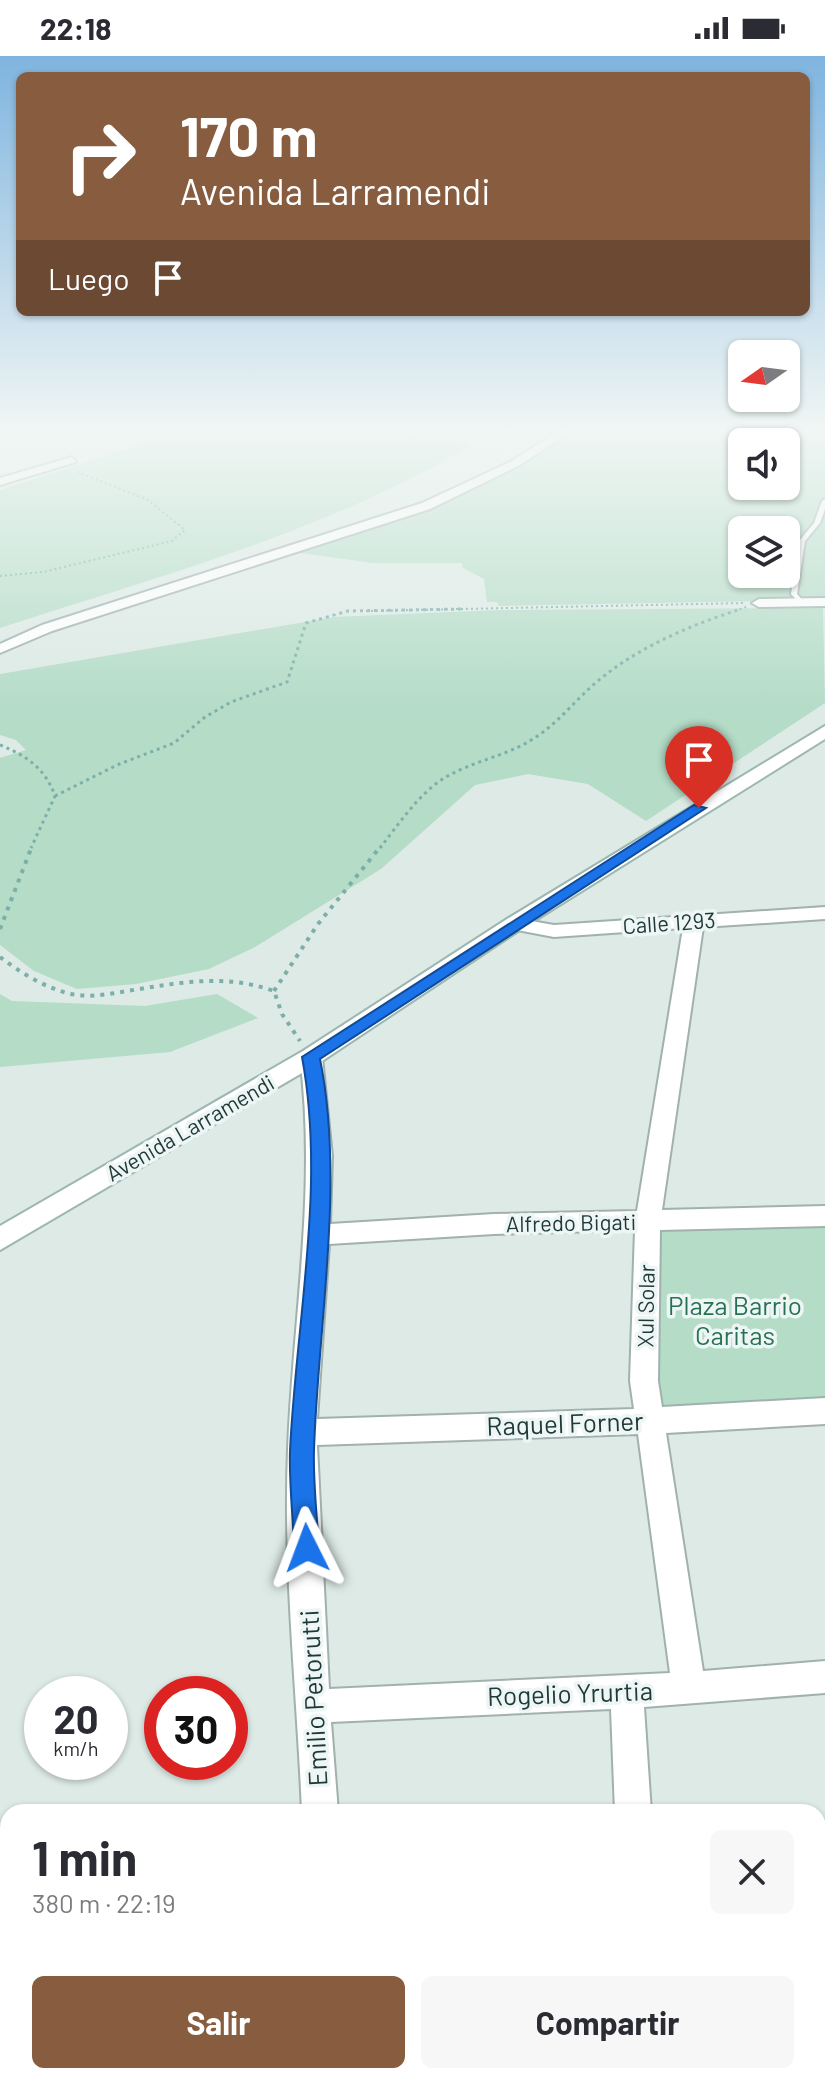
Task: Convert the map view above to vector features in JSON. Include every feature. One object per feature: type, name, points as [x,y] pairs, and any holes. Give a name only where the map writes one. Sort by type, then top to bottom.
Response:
[{"type":"main road","name":"Avenida Larramendi","points":[[0,1239],[311,1057],[514,924],[825,731]]},
{"type":"street","points":[[0,649],[47,628],[381,522]]},
{"type":"street","points":[[759,603],[825,602]]},
{"type":"street","name":"Calle 1293","points":[[514,924],[554,931],[825,913]]},
{"type":"street","name":"Xul Solar","points":[[689,1689],[647,1421],[644,1381],[648,1221],[694,922]]},
{"type":"street","name":"Emilio Petorutti","points":[[311,1057],[318,1095],[318,1235],[304,1432],[320,1804]]},
{"type":"street","name":"Alfredo Bigati","points":[[318,1235],[494,1224],[825,1216]]},
{"type":"street","name":"Raquel Forner","points":[[304,1432],[647,1421],[825,1411]]},
{"type":"street","name":"Rogelio Yrurtia","points":[[314,1706],[689,1689],[825,1677]]},
{"type":"street","points":[[627,1691],[633,1804]]},
{"type":"lane","points":[[801,602],[794,594],[802,541],[817,522]]},
{"type":"path","points":[[0,576],[43,572],[172,541],[185,530],[178,522]]},
{"type":"path","points":[[55,796],[117,765],[174,743],[205,717],[231,702],[287,682],[296,667],[297,640],[306,623],[348,611],[759,603]]},
{"type":"path","points":[[274,991],[318,924],[409,812],[445,777],[515,751],[555,724],[603,676],[634,656],[701,622],[759,603]]},
{"type":"path","points":[[0,745],[23,754],[44,769],[55,796],[48,818],[23,863],[0,929]]},
{"type":"path","points":[[0,957],[24,975],[71,994],[92,996],[212,978],[249,979],[274,991],[282,1014],[311,1057]]},
{"type":"green space","points":[[0,522],[314,522],[241,550],[0,628]]},
{"type":"green space","points":[[390,522],[728,522],[728,588],[800,588],[800,522],[825,522],[825,595],[822,600],[499,606],[497,602],[487,602],[484,579],[463,568],[462,563],[373,563],[293,552]]},
{"type":"green space","points":[[823,608],[825,703],[646,821],[588,784],[528,774],[475,785],[381,869],[255,947],[209,969],[136,984],[77,989],[34,971],[0,945],[0,758],[26,750],[16,740],[0,735],[0,674],[334,617],[499,610]]},
{"type":"green space","points":[[0,994],[12,1001],[145,1006],[217,994],[258,1018],[170,1052],[0,1067]]},
{"type":"green space","name":"Plaza Barrio Caritas","points":[[825,1216],[825,1411],[647,1421],[648,1221]]},
{"type":"route","points":[[307,1548],[302,1453],[318,1235],[318,1095],[311,1057],[699,808]]}]
